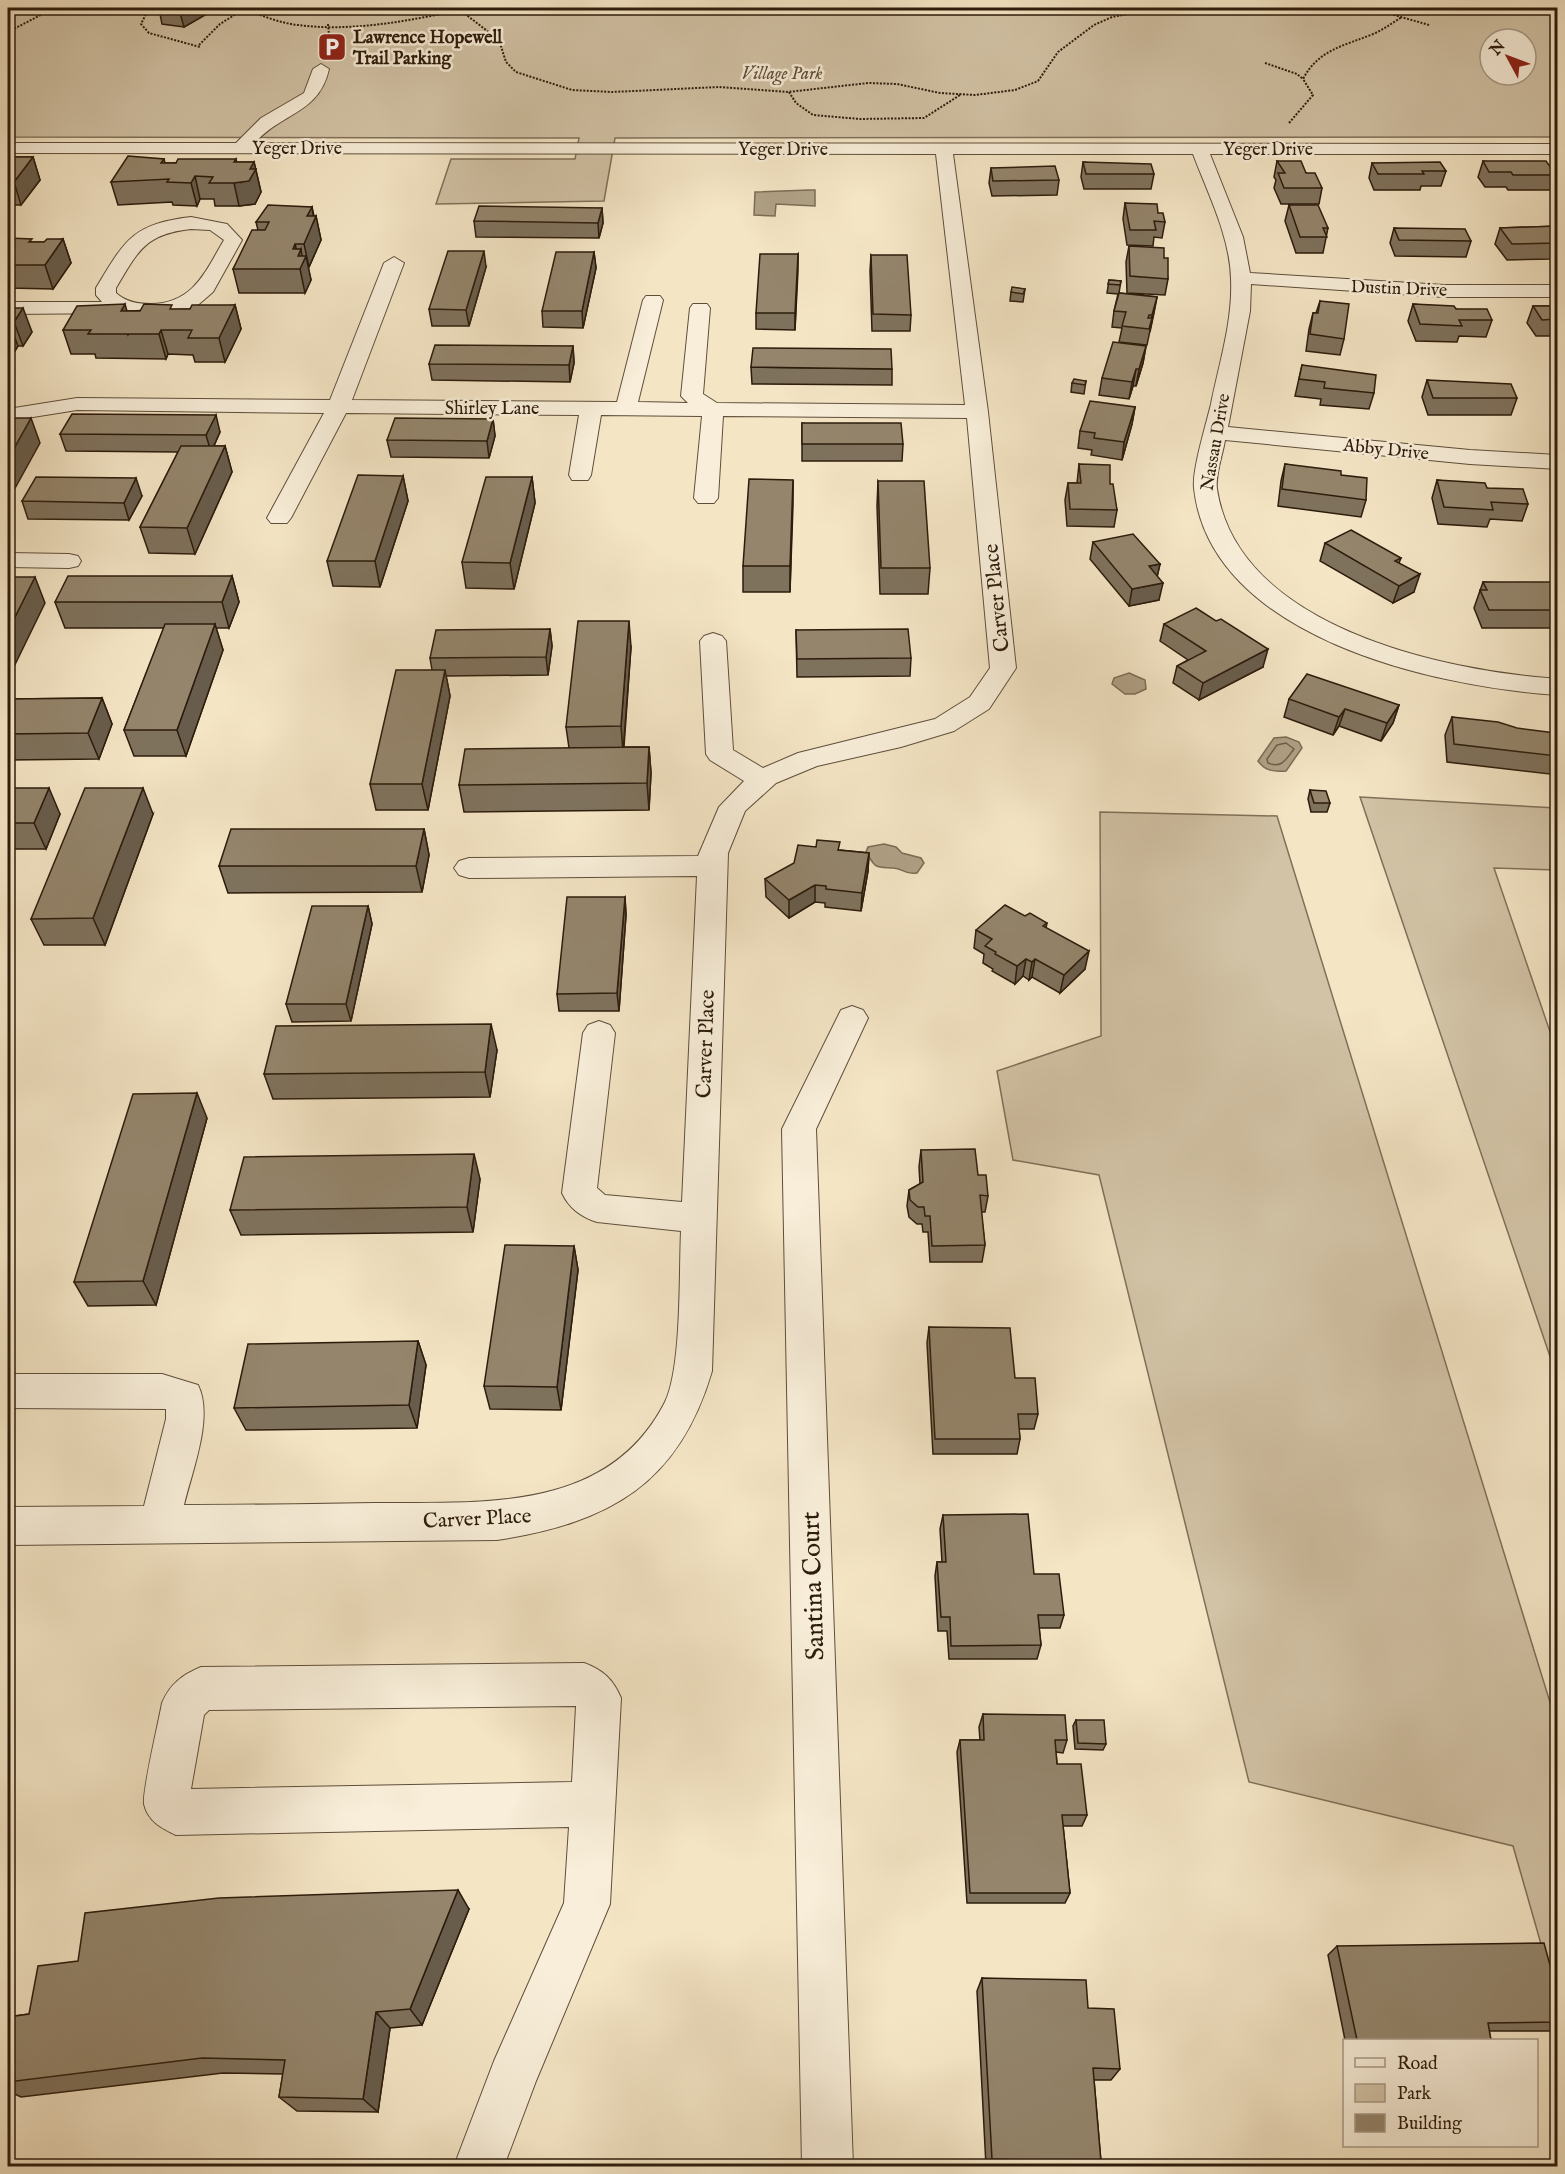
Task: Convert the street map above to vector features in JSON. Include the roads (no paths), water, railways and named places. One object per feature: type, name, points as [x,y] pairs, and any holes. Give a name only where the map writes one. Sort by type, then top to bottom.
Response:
[{"type":"street","points":[[241,148],[260,127],[309,98],[318,87],[321,69]]},
{"type":"street","name":"Yeger Drive","points":[[8,148],[1557,149]]},
{"type":"street","name":"Carver Place","points":[[8,1526],[497,1521],[539,1516],[581,1503],[622,1479],[653,1450],[681,1410],[693,1371],[712,866],[716,836],[729,812],[747,791],[763,780],[804,759],[934,729],[958,719],[981,705],[996,688],[1003,668],[977,412],[944,148]]},
{"type":"street","name":"Nassau Drive","points":[[1199,148],[1234,237],[1241,278],[1240,311],[1204,486],[1205,504],[1213,528],[1230,556],[1254,580],[1284,604],[1320,626],[1362,646],[1408,662],[1464,676],[1557,687]]},
{"type":"street","points":[[8,308],[140,310],[175,306],[201,294],[232,240],[230,233],[220,227],[191,223],[158,228],[144,233],[135,240],[106,288],[105,295],[111,302],[124,308]]},
{"type":"street","points":[[279,518],[338,406],[394,263]]},
{"type":"street","name":"Dustin Drive","points":[[1241,278],[1354,287],[1557,291]]},
{"type":"street","points":[[626,409],[653,300]]},
{"type":"street","points":[[700,308],[692,396],[713,410],[706,498]]},
{"type":"street","name":"Shirley Lane","points":[[8,415],[52,405],[77,404],[977,412]]},
{"type":"street","points":[[580,475],[591,408]]},
{"type":"street","name":"Abby Drive","points":[[1215,432],[1470,457],[1557,462]]},
{"type":"street","points":[[8,560],[69,561]]},
{"type":"street","points":[[713,641],[720,754],[763,780]]},
{"type":"street","points":[[469,868],[712,866]]},
{"type":"street","name":"Santina Court","points":[[827,2166],[800,1129],[852,1018]]},
{"type":"street","points":[[599,1033],[579,1193],[597,1208],[698,1218]]},
{"type":"street","points":[[8,1391],[162,1391],[185,1397],[185,1419],[159,1524]]},
{"type":"street","points":[[479,2166],[512,2079],[587,1904],[593,1804],[599,1698],[584,1684],[201,1689],[184,1703],[166,1802],[176,1812],[593,1804]]},
{"type":"water","points":[[815,190],[815,206],[776,204],[775,216],[754,215],[755,192]]},
{"type":"water","points":[[1129,673],[1145,680],[1146,689],[1135,694],[1125,694],[1112,684],[1114,678]]},
{"type":"water","points":[[1286,737],[1299,742],[1302,748],[1286,771],[1267,769],[1258,761],[1274,738]]},
{"type":"water","points":[[884,844],[896,847],[902,853],[921,858],[924,863],[917,873],[876,866],[866,852],[868,847]]},
{"type":"place","name":"Lawrence Hopewell Trail Parking","points":[[332,47]]},
{"type":"park label","name":"Village Park","points":[[782,73]]}]
